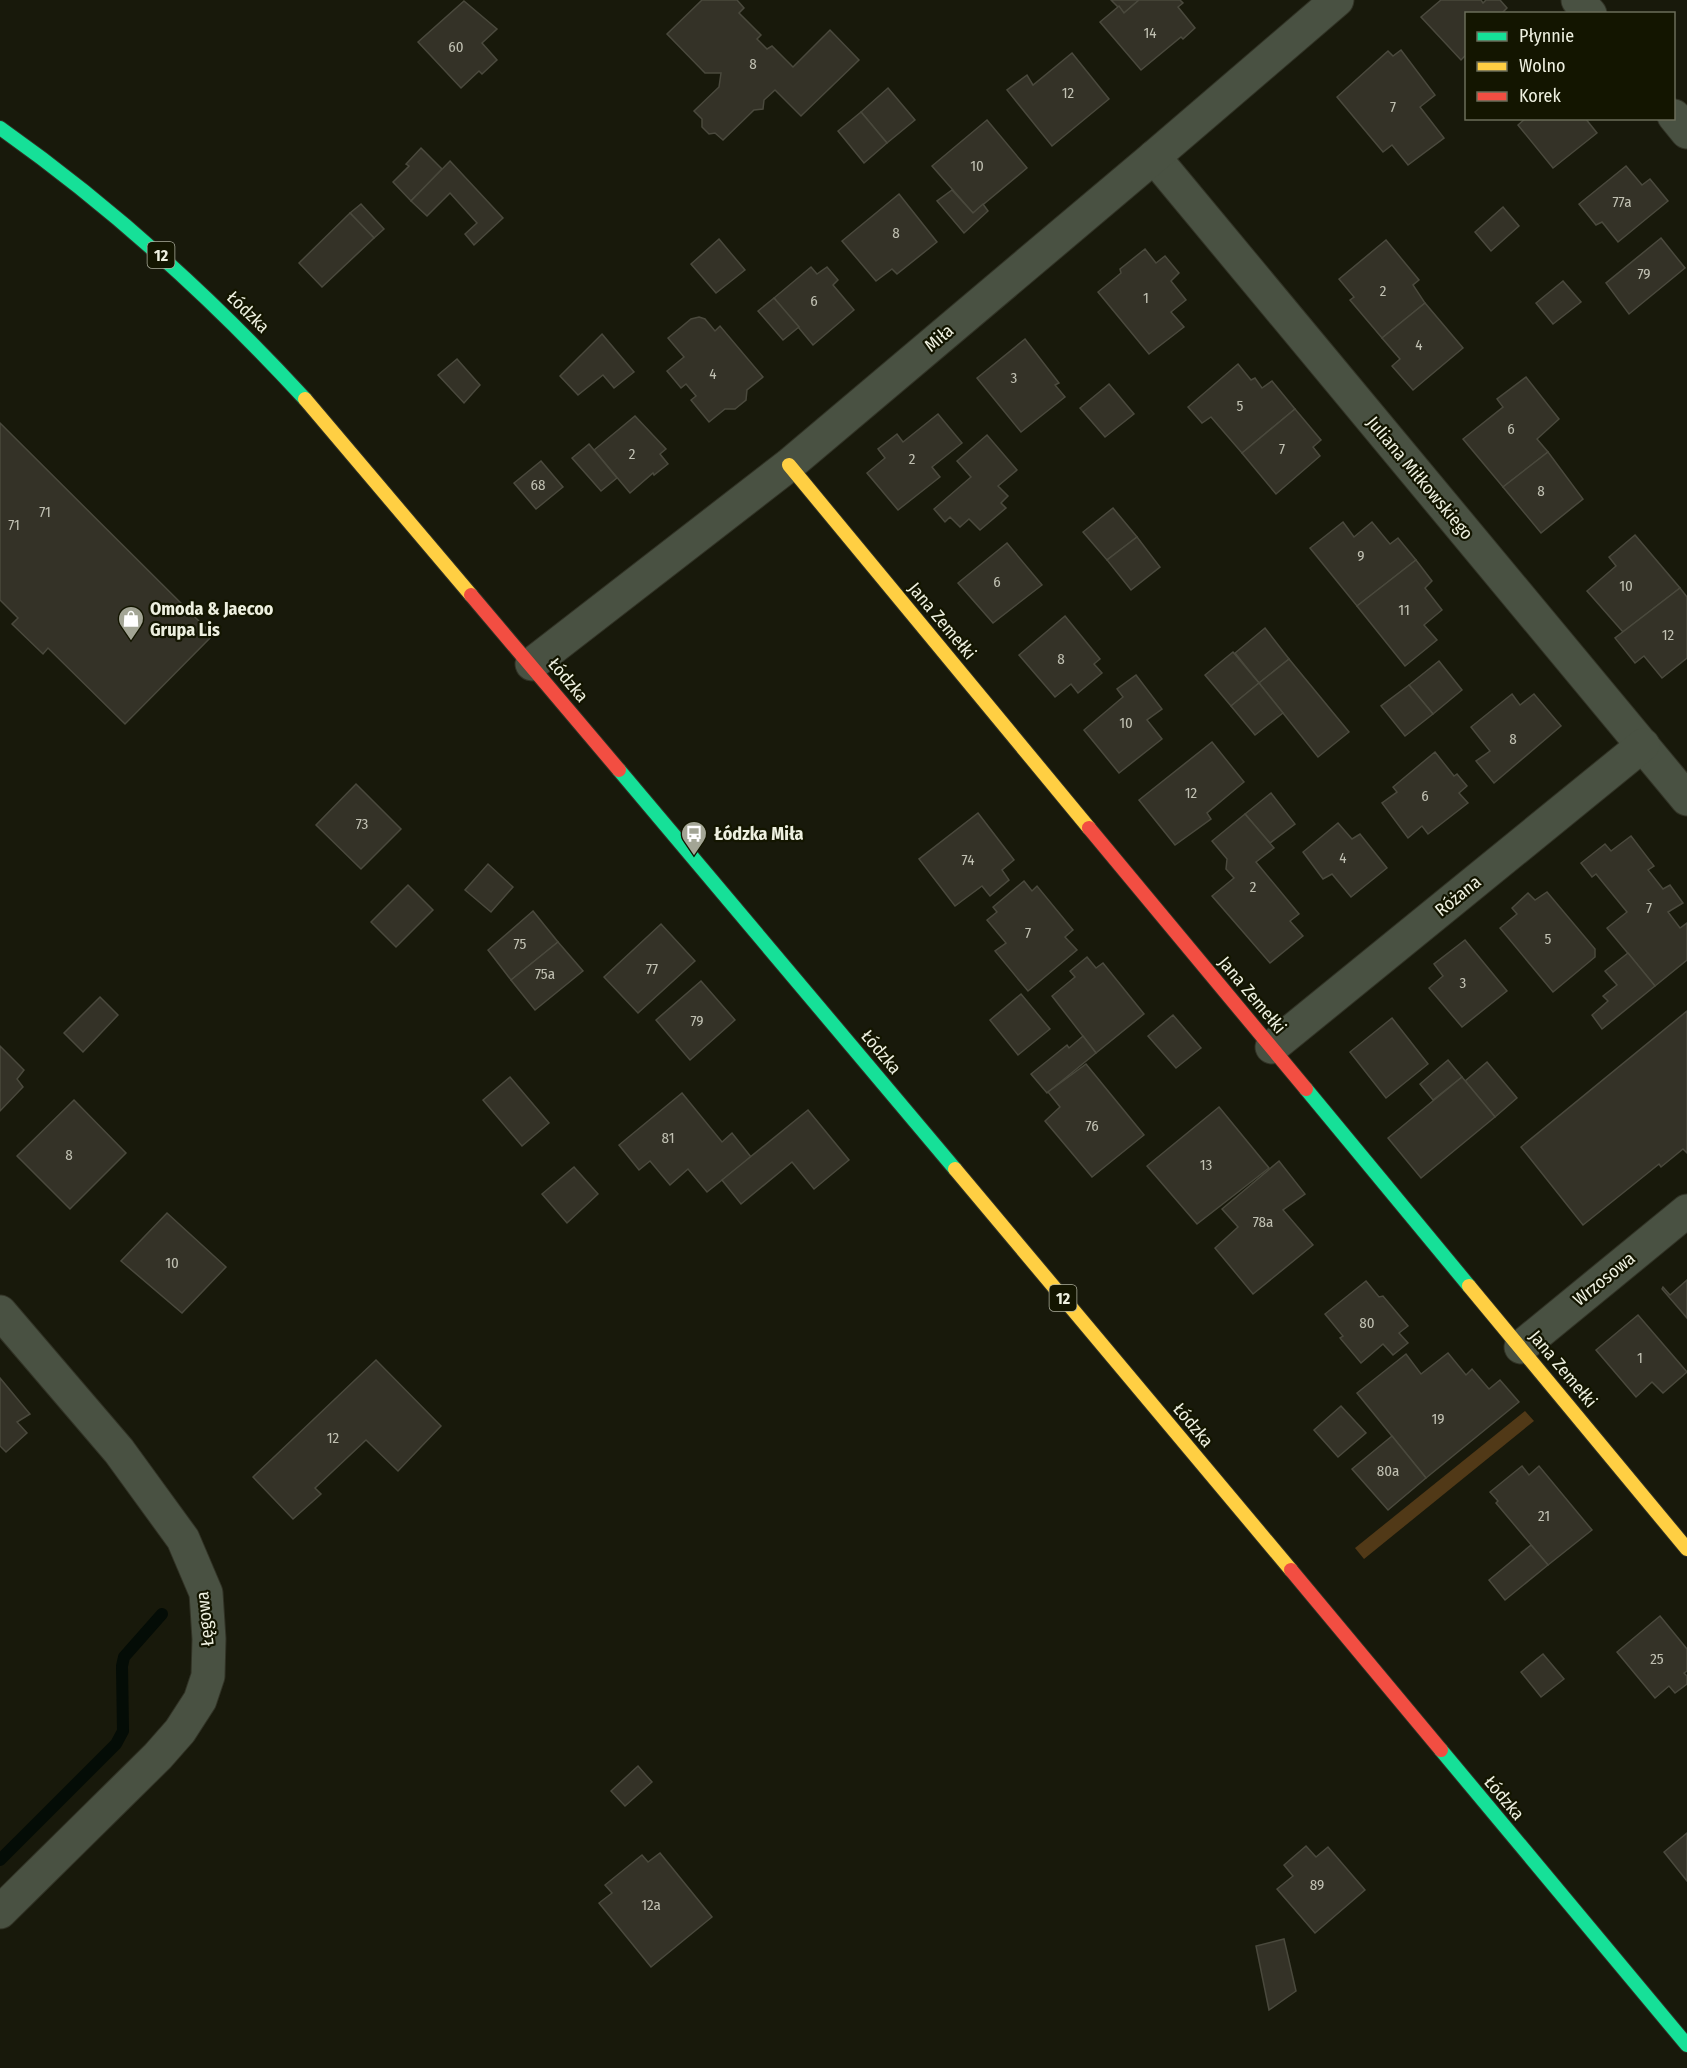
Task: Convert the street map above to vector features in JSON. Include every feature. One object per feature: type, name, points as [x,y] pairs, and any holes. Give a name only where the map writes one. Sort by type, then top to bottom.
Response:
[{"type":"main road","name":"Łódzka","points":[[0,129],[33,151],[109,210],[190,280],[263,352],[532,664],[1687,2045]]},
{"type":"main road","name":"Jana Zemełki","points":[[789,465],[1687,1549]]},
{"type":"street","name":"Miła","points":[[532,664],[789,465],[1337,0]]},
{"type":"street","points":[[1578,0],[1588,12]]},
{"type":"street","points":[[1675,117],[1687,132]]},
{"type":"street","name":"Juliana Miłkowskiego","points":[[1154,157],[1687,799]]},
{"type":"street","name":"Różana","points":[[1272,1047],[1642,745]]},
{"type":"street","name":"Wrzosowa","points":[[1521,1347],[1687,1211]]},
{"type":"street","name":"Łęgowa","points":[[0,1312],[119,1451],[183,1539],[206,1593],[209,1639],[208,1676],[200,1700],[180,1731],[158,1756],[0,1912]]},
{"type":"shaded area","points":[[1525,1411],[1534,1421],[1364,1559],[1355,1548]]},
{"type":"building","points":[[702,0],[737,0],[744,8],[739,13],[761,35],[757,39],[767,49],[772,46],[793,67],[830,30],[859,60],[801,116],[775,90],[764,100],[763,109],[754,110],[723,140],[715,133],[709,134],[702,127],[702,119],[694,111],[719,87],[721,73],[705,73],[667,34]]},
{"type":"building","points":[[1111,0],[1139,0],[1124,13]]},
{"type":"building","points":[[1139,0],[1180,0],[1183,3],[1178,7],[1195,28],[1141,70],[1100,22],[1119,6],[1124,13]]},
{"type":"building","points":[[1441,0],[1481,0],[1483,3],[1486,0],[1500,0],[1507,8],[1503,12],[1465,12],[1465,56],[1461,60],[1421,17]]},
{"type":"building","points":[[464,1],[497,29],[482,43],[497,60],[482,74],[479,71],[461,88],[418,42]]},
{"type":"building","points":[[1401,50],[1435,95],[1420,107],[1444,138],[1408,165],[1392,145],[1383,152],[1337,97],[1388,51],[1393,56]]},
{"type":"building","points":[[1072,53],[1109,99],[1052,146],[1007,90],[1027,75],[1033,85]]},
{"type":"building","points":[[888,88],[915,120],[887,143],[861,112]]},
{"type":"building","points":[[861,112],[887,143],[864,163],[838,131]]},
{"type":"building","points":[[987,120],[1027,168],[973,213],[932,166]]},
{"type":"building","points":[[1524,120],[1587,120],[1597,133],[1553,168],[1518,125]]},
{"type":"building","points":[[421,148],[442,169],[411,201],[393,182],[409,166],[406,164]]},
{"type":"building","points":[[450,161],[503,218],[474,245],[465,234],[477,223],[450,193],[427,216],[411,201]]},
{"type":"building","points":[[1626,166],[1642,185],[1650,179],[1668,201],[1618,242],[1602,222],[1596,225],[1579,204]]},
{"type":"building","points":[[952,190],[973,213],[983,204],[988,211],[964,233],[937,201]]},
{"type":"building","points":[[899,194],[937,242],[897,274],[892,269],[876,281],[842,241]]},
{"type":"building","points":[[361,204],[384,229],[374,238],[350,213]]},
{"type":"building","points":[[1503,207],[1519,226],[1491,251],[1475,232]]},
{"type":"building","points":[[350,213],[374,238],[322,287],[299,263]]},
{"type":"building","points":[[1661,238],[1685,268],[1629,314],[1606,283]]},
{"type":"building","points":[[719,239],[745,270],[716,293],[691,264]]},
{"type":"building","points":[[1386,240],[1419,280],[1413,285],[1425,303],[1382,338],[1350,300],[1354,297],[1339,279]]},
{"type":"building","points":[[1145,249],[1156,263],[1165,256],[1179,273],[1171,281],[1186,300],[1171,312],[1184,327],[1149,354],[1098,292],[1121,273],[1120,269]]},
{"type":"building","points":[[811,267],[817,274],[827,267],[838,280],[833,285],[854,310],[813,345],[774,298]]},
{"type":"building","points":[[1563,281],[1581,302],[1553,324],[1536,303]]},
{"type":"building","points":[[774,298],[799,327],[783,340],[758,311]]},
{"type":"building","points":[[1425,303],[1463,348],[1413,390],[1392,366],[1400,359],[1382,338]]},
{"type":"building","points":[[699,317],[705,319],[715,331],[720,326],[763,377],[747,390],[746,400],[735,409],[725,409],[709,422],[691,400],[696,396],[686,384],[681,388],[667,371],[684,357],[668,338],[691,319]]},
{"type":"building","points":[[602,334],[634,372],[614,388],[603,375],[578,395],[560,376]]},
{"type":"building","points":[[1025,339],[1059,383],[1055,385],[1065,397],[1021,432],[977,378]]},
{"type":"building","points":[[457,359],[480,385],[464,403],[438,375]]},
{"type":"building","points":[[1238,364],[1251,380],[1255,378],[1262,388],[1272,381],[1295,409],[1242,453],[1211,417],[1202,423],[1188,407]]},
{"type":"building","points":[[1526,377],[1559,419],[1537,439],[1548,452],[1503,487],[1463,439],[1503,407],[1497,399]]},
{"type":"building","points":[[1109,384],[1134,414],[1105,437],[1080,408]]},
{"type":"building","points":[[1295,409],[1321,440],[1313,447],[1320,456],[1276,494],[1242,453]]},
{"type":"building","points":[[938,414],[962,443],[932,467],[940,477],[898,510],[867,473],[885,458],[878,449],[897,434],[903,442]]},
{"type":"building","points":[[635,416],[666,449],[660,454],[668,464],[654,475],[653,473],[630,493],[594,450]]},
{"type":"building","points":[[0,423],[213,635],[125,724],[48,648],[43,654],[12,624],[18,618],[0,600]]},
{"type":"building","points":[[987,435],[1017,470],[998,486],[1008,496],[1001,503],[1006,508],[980,530],[969,519],[960,527],[950,517],[945,522],[934,509],[971,477],[957,461]]},
{"type":"building","points":[[589,444],[617,478],[601,491],[572,458]]},
{"type":"building","points":[[1548,452],[1583,499],[1541,533],[1503,487]]},
{"type":"building","points":[[541,461],[563,487],[536,509],[514,483]]},
{"type":"building","points":[[1113,508],[1137,537],[1107,560],[1083,532]]},
{"type":"building","points":[[1343,522],[1354,537],[1372,522],[1390,544],[1398,538],[1416,560],[1357,606],[1310,548]]},
{"type":"building","points":[[1635,535],[1680,588],[1623,632],[1587,591],[1616,566],[1609,557]]},
{"type":"building","points":[[1137,537],[1160,567],[1131,590],[1107,560]]},
{"type":"building","points":[[1007,543],[1042,585],[993,623],[958,583]]},
{"type":"building","points":[[1416,560],[1432,581],[1425,588],[1442,610],[1424,625],[1437,640],[1405,666],[1357,606]]},
{"type":"building","points":[[1680,588],[1687,597],[1687,658],[1662,678],[1644,656],[1635,663],[1615,638]]},
{"type":"building","points":[[1065,616],[1100,659],[1094,664],[1102,673],[1078,693],[1071,684],[1055,697],[1019,655]]},
{"type":"building","points":[[1265,628],[1289,659],[1259,683],[1235,653]]},
{"type":"building","points":[[1233,652],[1259,683],[1231,706],[1205,675]]},
{"type":"building","points":[[1289,659],[1349,732],[1318,757],[1259,683]]},
{"type":"building","points":[[1439,661],[1462,690],[1433,714],[1409,685]]},
{"type":"building","points":[[1136,675],[1162,709],[1147,720],[1162,739],[1119,773],[1084,730],[1123,697],[1117,689]]},
{"type":"building","points":[[1259,683],[1283,713],[1255,735],[1231,706]]},
{"type":"building","points":[[1409,685],[1433,714],[1405,736],[1381,706]]},
{"type":"building","points":[[1512,694],[1520,705],[1534,694],[1561,726],[1494,783],[1476,761],[1490,751],[1471,727]]},
{"type":"building","points":[[1212,742],[1244,782],[1207,813],[1211,819],[1175,845],[1139,800]]},
{"type":"building","points":[[1435,752],[1454,776],[1457,774],[1467,786],[1459,793],[1468,803],[1428,834],[1422,826],[1408,838],[1382,803],[1397,792],[1393,787]]},
{"type":"building","points":[[356,784],[401,829],[361,869],[316,825]]},
{"type":"building","points":[[1271,793],[1295,824],[1270,843],[1245,814]]},
{"type":"building","points":[[978,813],[1014,860],[1002,870],[1009,880],[990,896],[982,886],[955,906],[919,859]]},
{"type":"building","points":[[1245,814],[1274,848],[1256,862],[1299,914],[1290,921],[1303,936],[1270,963],[1212,896],[1234,878],[1226,869],[1227,859],[1212,841]]},
{"type":"building","points":[[1338,823],[1352,839],[1360,834],[1387,868],[1351,897],[1332,874],[1323,879],[1303,852]]},
{"type":"building","points":[[1631,836],[1654,866],[1648,870],[1663,889],[1670,885],[1683,903],[1668,912],[1680,928],[1687,923],[1687,960],[1655,986],[1607,928],[1627,912],[1596,874],[1592,877],[1581,863],[1605,844],[1611,851]]},
{"type":"building","points":[[488,864],[513,887],[491,912],[465,890]]},
{"type":"building","points":[[1024,881],[1032,891],[1037,886],[1073,930],[1065,937],[1077,950],[1028,991],[995,951],[1006,943],[987,920],[997,912],[993,907]]},
{"type":"building","points":[[408,885],[433,910],[396,947],[371,922]]},
{"type":"building","points":[[1547,892],[1595,949],[1595,957],[1553,992],[1500,928],[1517,914],[1512,908],[1528,893],[1535,900]]},
{"type":"building","points":[[533,911],[558,942],[511,980],[488,950]]},
{"type":"building","points":[[661,924],[695,961],[638,1013],[604,977]]},
{"type":"building","points":[[1465,940],[1507,991],[1462,1027],[1429,988],[1443,976],[1434,964]]},
{"type":"building","points":[[558,942],[583,971],[535,1010],[511,980]]},
{"type":"building","points":[[1628,953],[1655,986],[1602,1029],[1592,1015],[1608,1001],[1603,996],[1617,985],[1605,971]]},
{"type":"building","points":[[1087,957],[1096,968],[1103,963],[1144,1014],[1096,1053],[1052,996],[1075,977],[1070,971]]},
{"type":"building","points":[[701,981],[735,1020],[690,1060],[656,1020]]},
{"type":"building","points":[[1021,994],[1050,1029],[1018,1055],[990,1020]]},
{"type":"building","points":[[100,997],[118,1015],[83,1052],[64,1033]]},
{"type":"building","points":[[1687,1011],[1687,1153],[1683,1149],[1661,1167],[1659,1164],[1583,1225],[1521,1147]]},
{"type":"building","points":[[1173,1015],[1201,1048],[1176,1068],[1148,1036]]},
{"type":"building","points":[[1392,1018],[1428,1064],[1386,1098],[1350,1052]]},
{"type":"building","points":[[1083,1036],[1096,1053],[1047,1093],[1031,1074],[1067,1045],[1069,1048]]},
{"type":"building","points":[[0,1046],[24,1070],[17,1079],[23,1087],[0,1111]]},
{"type":"building","points":[[1448,1060],[1462,1077],[1433,1100],[1420,1084]]},
{"type":"building","points":[[1487,1062],[1517,1098],[1495,1117],[1465,1081]]},
{"type":"building","points":[[1086,1064],[1144,1135],[1092,1177],[1045,1121],[1060,1107],[1048,1092]]},
{"type":"building","points":[[510,1077],[549,1123],[522,1146],[483,1100]]},
{"type":"building","points":[[1462,1077],[1495,1117],[1421,1178],[1388,1138]]},
{"type":"building","points":[[682,1093],[722,1142],[732,1133],[751,1157],[707,1192],[688,1169],[670,1185],[650,1161],[639,1170],[619,1145]]},
{"type":"building","points":[[74,1100],[126,1153],[70,1209],[17,1156]]},
{"type":"building","points":[[1219,1107],[1269,1168],[1197,1224],[1147,1166]]},
{"type":"building","points":[[808,1110],[849,1160],[814,1189],[792,1162],[741,1204],[722,1180]]},
{"type":"building","points":[[1279,1161],[1305,1194],[1283,1210],[1313,1245],[1253,1294],[1215,1248],[1238,1227],[1222,1209]]},
{"type":"building","points":[[574,1167],[598,1194],[567,1223],[542,1194]]},
{"type":"building","points":[[167,1213],[226,1267],[182,1313],[121,1261]]},
{"type":"building","points":[[1687,1280],[1687,1318],[1662,1289],[1663,1287],[1670,1295]]},
{"type":"building","points":[[1366,1281],[1379,1297],[1383,1296],[1408,1326],[1399,1333],[1408,1343],[1393,1355],[1383,1344],[1361,1363],[1340,1338],[1343,1336],[1325,1314]]},
{"type":"building","points":[[1638,1315],[1687,1372],[1663,1393],[1652,1382],[1636,1397],[1596,1350]]},
{"type":"building","points":[[1448,1353],[1466,1375],[1472,1369],[1489,1389],[1500,1380],[1519,1402],[1426,1478],[1357,1393],[1406,1354],[1421,1374]]},
{"type":"building","points":[[376,1360],[441,1426],[398,1471],[366,1440],[315,1488],[321,1494],[293,1519],[253,1477]]},
{"type":"building","points":[[0,1378],[30,1414],[17,1422],[27,1433],[6,1452],[0,1446]]},
{"type":"building","points":[[1341,1406],[1366,1433],[1338,1457],[1314,1430]]},
{"type":"building","points":[[1392,1436],[1426,1478],[1388,1510],[1352,1469]]},
{"type":"building","points":[[1522,1466],[1529,1475],[1539,1466],[1592,1530],[1548,1565],[1496,1503],[1498,1501],[1490,1492]]},
{"type":"building","points":[[1531,1545],[1548,1565],[1505,1600],[1489,1580]]},
{"type":"building","points":[[1660,1616],[1687,1649],[1687,1671],[1684,1673],[1687,1676],[1687,1684],[1675,1693],[1669,1686],[1655,1698],[1617,1652]]},
{"type":"building","points":[[1543,1654],[1564,1679],[1541,1697],[1521,1672]]},
{"type":"building","points":[[638,1766],[652,1782],[625,1806],[611,1791]]},
{"type":"building","points":[[1687,1833],[1687,1881],[1664,1852]]},
{"type":"building","points":[[1306,1846],[1316,1857],[1328,1847],[1365,1890],[1315,1933],[1277,1889],[1293,1876],[1284,1865]]},
{"type":"building","points":[[660,1853],[712,1917],[651,1967],[599,1903],[612,1893],[605,1885],[642,1855],[648,1862]]},
{"type":"building","points":[[1284,1939],[1296,1991],[1269,2010],[1256,1946]]},
{"type":"waterway","points":[[0,1860],[116,1744],[123,1731],[122,1666],[124,1657],[162,1614]]},
{"type":"traffic: fast","points":[[0,128],[82,189],[160,255],[234,325],[305,399]]},
{"type":"traffic: fast","points":[[619,770],[955,1169]]},
{"type":"traffic: fast","points":[[1306,1089],[1469,1286]]},
{"type":"traffic: fast","points":[[1441,1750],[1687,2045]]},
{"type":"traffic: slow","points":[[305,399],[471,595]]},
{"type":"traffic: slow","points":[[789,465],[1089,828]]},
{"type":"traffic: slow","points":[[955,1169],[1291,1570]]},
{"type":"traffic: slow","points":[[1469,1286],[1687,1549]]},
{"type":"traffic: jam","points":[[471,595],[619,770]]},
{"type":"traffic: jam","points":[[1089,828],[1306,1089]]},
{"type":"traffic: jam","points":[[1291,1570],[1441,1750]]},
{"type":"place","name":"Omoda & Jaecoo Grupa Lis","points":[[131,642]]},
{"type":"place","name":"Łódzka Miła","points":[[694,857]]}]
